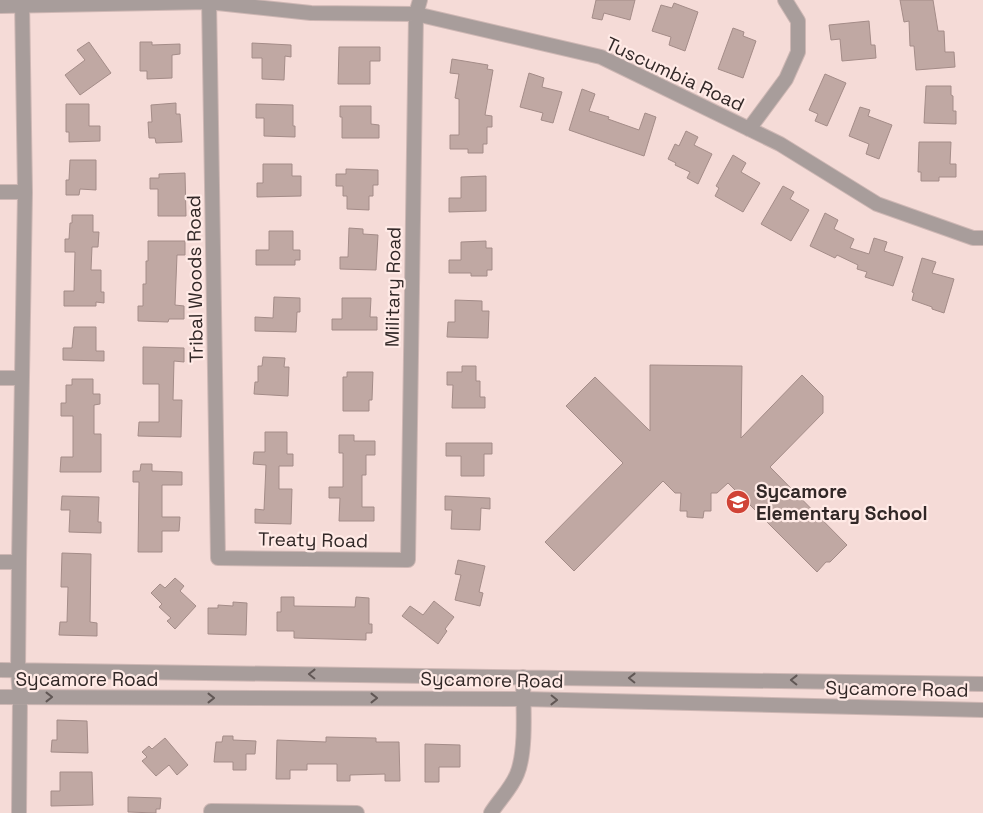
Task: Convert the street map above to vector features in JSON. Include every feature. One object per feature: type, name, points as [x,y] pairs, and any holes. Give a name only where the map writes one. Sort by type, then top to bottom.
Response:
[{"type":"street","name":"Military Road","points":[[408,560],[416,14],[420,0]]},
{"type":"street","points":[[750,129],[786,79],[798,52],[798,21],[785,0]]},
{"type":"street","name":"Tuscumbia Road","points":[[0,6],[22,3],[208,1],[311,13],[416,14],[601,57],[780,144],[877,204],[973,238],[983,238]]},
{"type":"street","name":"Tribal Woods Road","points":[[208,1],[218,558]]},
{"type":"street","points":[[19,813],[18,562],[25,192],[22,3]]},
{"type":"street","points":[[0,192],[25,192]]},
{"type":"street","points":[[0,378],[22,378]]},
{"type":"street","name":"Treaty Road","points":[[218,558],[408,560]]},
{"type":"street","points":[[0,562],[18,562]]},
{"type":"street","name":"Sycamore Road","points":[[0,670],[983,684]]},
{"type":"street","points":[[490,813],[511,786],[517,773],[522,742],[523,677]]},
{"type":"street","name":"Sycamore Road","points":[[0,697],[523,699],[983,710]]},
{"type":"street","points":[[211,811],[357,813]]},
{"type":"building","points":[[596,0],[635,0],[630,20],[604,13],[602,20],[592,18]]},
{"type":"building","points":[[900,0],[933,0],[938,31],[944,31],[945,52],[954,52],[955,67],[916,70],[914,46],[910,46],[909,21],[904,22]]},
{"type":"building","points":[[674,3],[698,12],[685,51],[669,45],[671,37],[652,31],[661,5],[672,8]]},
{"type":"building","points":[[869,21],[871,45],[875,45],[876,58],[842,61],[840,39],[831,40],[829,25]]},
{"type":"building","points":[[733,28],[744,32],[743,36],[756,41],[743,78],[718,69]]},
{"type":"building","points":[[89,42],[111,73],[80,95],[65,75],[85,60],[77,50]]},
{"type":"building","points":[[140,42],[152,42],[152,45],[180,44],[180,54],[172,55],[172,78],[147,79],[147,71],[140,71]]},
{"type":"building","points":[[252,43],[291,45],[291,57],[285,56],[284,80],[262,79],[262,58],[252,58]]},
{"type":"building","points":[[339,47],[380,47],[380,61],[370,61],[370,84],[338,84]]},
{"type":"building","points":[[452,59],[488,65],[487,69],[493,70],[485,115],[492,116],[492,127],[487,127],[487,144],[483,144],[483,153],[468,153],[468,149],[450,149],[450,135],[459,135],[459,99],[455,98],[459,74],[450,73]]},
{"type":"building","points":[[529,73],[544,78],[542,87],[562,92],[553,123],[541,120],[543,113],[520,107]]},
{"type":"building","points":[[825,74],[846,83],[827,126],[815,121],[818,114],[809,110]]},
{"type":"building","points":[[926,86],[951,86],[953,111],[956,111],[956,124],[924,123]]},
{"type":"building","points":[[582,89],[595,94],[589,111],[609,117],[608,119],[639,130],[645,113],[656,117],[644,156],[569,130]]},
{"type":"building","points":[[176,103],[176,114],[180,114],[182,142],[156,143],[155,138],[149,138],[148,122],[152,122],[151,105]]},
{"type":"building","points":[[66,104],[89,104],[89,126],[100,126],[100,141],[69,142],[69,132],[66,132]]},
{"type":"building","points":[[256,104],[293,105],[295,137],[264,136],[264,118],[256,118]]},
{"type":"building","points":[[340,106],[371,106],[371,124],[379,125],[379,138],[342,138]]},
{"type":"building","points":[[860,107],[870,110],[868,116],[892,125],[879,159],[866,154],[869,144],[849,136]]},
{"type":"building","points":[[686,131],[698,137],[694,145],[712,154],[698,184],[687,178],[690,172],[675,165],[676,163],[668,159],[675,144],[679,146]]},
{"type":"building","points":[[919,142],[951,142],[950,164],[956,164],[956,177],[939,177],[939,181],[921,181],[921,172],[918,172]]},
{"type":"building","points":[[733,155],[746,163],[741,172],[760,183],[743,212],[715,196],[719,188],[716,186]]},
{"type":"building","points":[[70,160],[96,160],[96,190],[80,189],[79,195],[66,195],[66,180],[69,180]]},
{"type":"building","points":[[263,164],[292,164],[292,176],[301,176],[301,196],[257,197],[257,183],[263,183]]},
{"type":"building","points":[[346,169],[378,170],[378,185],[373,185],[373,196],[369,196],[369,210],[347,209],[347,196],[343,196],[343,186],[336,186],[336,174],[346,174]]},
{"type":"building","points":[[185,173],[186,216],[158,216],[158,189],[150,189],[150,178],[159,178],[159,174]]},
{"type":"building","points":[[486,176],[486,211],[449,212],[449,198],[461,198],[461,177]]},
{"type":"building","points":[[783,186],[794,192],[790,199],[809,210],[791,241],[761,224]]},
{"type":"building","points":[[825,213],[838,220],[834,229],[854,239],[850,248],[869,254],[874,238],[887,242],[884,251],[903,257],[893,286],[865,277],[867,272],[857,269],[858,265],[837,255],[835,258],[810,246]]},
{"type":"building","points":[[72,215],[93,215],[93,232],[99,232],[98,247],[92,247],[91,270],[101,270],[101,292],[104,292],[104,303],[96,302],[96,306],[64,306],[64,291],[74,291],[75,252],[65,252],[65,239],[69,239]]},
{"type":"building","points":[[349,228],[363,229],[363,234],[378,235],[376,270],[340,269],[340,257],[348,257]]},
{"type":"building","points":[[269,231],[293,231],[293,250],[300,250],[300,260],[295,260],[295,265],[256,265],[256,250],[269,250]]},
{"type":"building","points":[[148,241],[185,241],[185,255],[177,255],[175,305],[184,306],[184,319],[169,319],[168,322],[138,321],[138,306],[143,306],[143,284],[146,284]]},
{"type":"building","points":[[486,241],[486,248],[492,248],[492,270],[487,270],[487,276],[471,276],[471,273],[449,273],[449,260],[461,260],[461,242]]},
{"type":"building","points":[[922,258],[936,262],[932,273],[954,279],[944,313],[912,300],[914,293],[912,292]]},
{"type":"building","points":[[274,297],[300,298],[300,312],[297,312],[296,332],[255,331],[255,317],[273,318]]},
{"type":"building","points":[[342,298],[371,298],[370,317],[377,317],[377,330],[332,330],[332,319],[342,319]]},
{"type":"building","points":[[455,300],[482,301],[482,311],[489,311],[488,338],[447,337],[448,322],[455,322]]},
{"type":"building","points":[[74,327],[96,327],[96,351],[104,351],[104,361],[63,360],[63,348],[72,348]]},
{"type":"building","points":[[143,347],[184,348],[184,362],[174,361],[173,400],[182,400],[181,437],[138,436],[139,422],[159,422],[159,384],[143,384]]},
{"type":"building","points":[[263,357],[285,358],[284,367],[289,367],[288,396],[254,394],[255,382],[258,382],[258,366],[262,366]]},
{"type":"building","points":[[650,365],[742,366],[741,438],[802,375],[823,396],[823,413],[770,467],[847,545],[830,562],[826,562],[817,572],[728,483],[717,493],[711,493],[711,511],[704,511],[703,518],[687,517],[687,511],[680,511],[681,493],[675,493],[663,481],[574,571],[545,542],[623,463],[566,406],[595,377],[650,431]]},
{"type":"building","points":[[462,366],[476,366],[476,381],[480,381],[480,397],[485,397],[485,408],[452,408],[453,385],[447,385],[447,372],[462,372]]},
{"type":"building","points":[[347,372],[373,372],[372,400],[369,400],[369,411],[343,411],[343,377],[347,377]]},
{"type":"building","points":[[72,379],[93,379],[93,394],[100,394],[100,404],[94,405],[94,434],[101,434],[101,472],[60,472],[61,457],[73,457],[73,416],[61,416],[61,403],[66,403],[66,385],[72,385]]},
{"type":"building","points":[[265,432],[287,432],[287,454],[293,454],[293,466],[279,466],[279,489],[292,489],[291,524],[255,523],[255,509],[264,510],[266,465],[253,464],[254,452],[265,452]]},
{"type":"building","points":[[339,435],[354,435],[354,441],[375,441],[375,455],[366,455],[366,475],[362,475],[362,507],[374,507],[374,521],[339,521],[340,498],[329,498],[329,487],[343,487],[343,453],[339,453]]},
{"type":"building","points":[[446,443],[492,443],[492,454],[484,454],[484,476],[461,476],[461,456],[446,456]]},
{"type":"building","points":[[141,464],[152,464],[152,471],[182,472],[182,485],[162,485],[162,517],[180,517],[179,531],[162,531],[162,552],[138,552],[139,482],[133,482],[133,471],[140,471]]},
{"type":"building","points":[[62,496],[99,497],[98,522],[101,522],[101,533],[69,532],[70,510],[61,510]]},
{"type":"building","points":[[445,496],[490,498],[490,509],[481,508],[480,530],[451,529],[452,510],[445,510]]},
{"type":"building","points":[[62,553],[91,554],[90,622],[97,623],[97,636],[59,635],[60,622],[67,622],[68,587],[61,587]]},
{"type":"building","points":[[458,560],[485,566],[479,592],[483,593],[480,606],[455,600],[461,575],[455,574]]},
{"type":"building","points":[[175,578],[184,586],[180,591],[196,606],[175,629],[167,621],[171,618],[159,607],[162,604],[151,593],[160,584],[165,588]]},
{"type":"building","points":[[281,597],[294,597],[294,606],[355,607],[356,597],[369,598],[369,624],[372,624],[372,633],[366,633],[366,640],[294,638],[294,631],[277,631],[277,612],[281,612]]},
{"type":"building","points":[[434,601],[454,617],[445,629],[447,631],[438,644],[402,616],[410,606],[423,615]]},
{"type":"building","points":[[233,602],[247,603],[246,635],[208,634],[208,608],[218,608],[218,605],[233,606]]},
{"type":"building","points":[[57,720],[87,721],[88,753],[51,752],[52,740],[57,740]]},
{"type":"building","points":[[223,736],[233,736],[233,740],[256,741],[255,754],[246,754],[246,770],[233,770],[233,762],[214,762],[216,742],[222,742]]},
{"type":"building","points":[[326,737],[376,738],[376,742],[399,742],[400,781],[385,781],[385,774],[350,775],[350,781],[337,781],[337,764],[307,764],[307,770],[290,770],[290,779],[276,779],[277,740],[326,742]]},
{"type":"building","points":[[165,738],[188,765],[177,775],[169,765],[156,776],[142,761],[147,757],[142,752],[149,746],[152,749]]},
{"type":"building","points":[[425,744],[460,745],[460,767],[439,767],[439,782],[425,782]]},
{"type":"building","points":[[60,772],[92,772],[93,805],[51,806],[51,791],[60,791]]},
{"type":"building","points":[[128,797],[161,798],[160,809],[156,809],[156,813],[128,812]]},
{"type":"place","name":"Sycamore Elementary School","points":[[738,502]]}]
